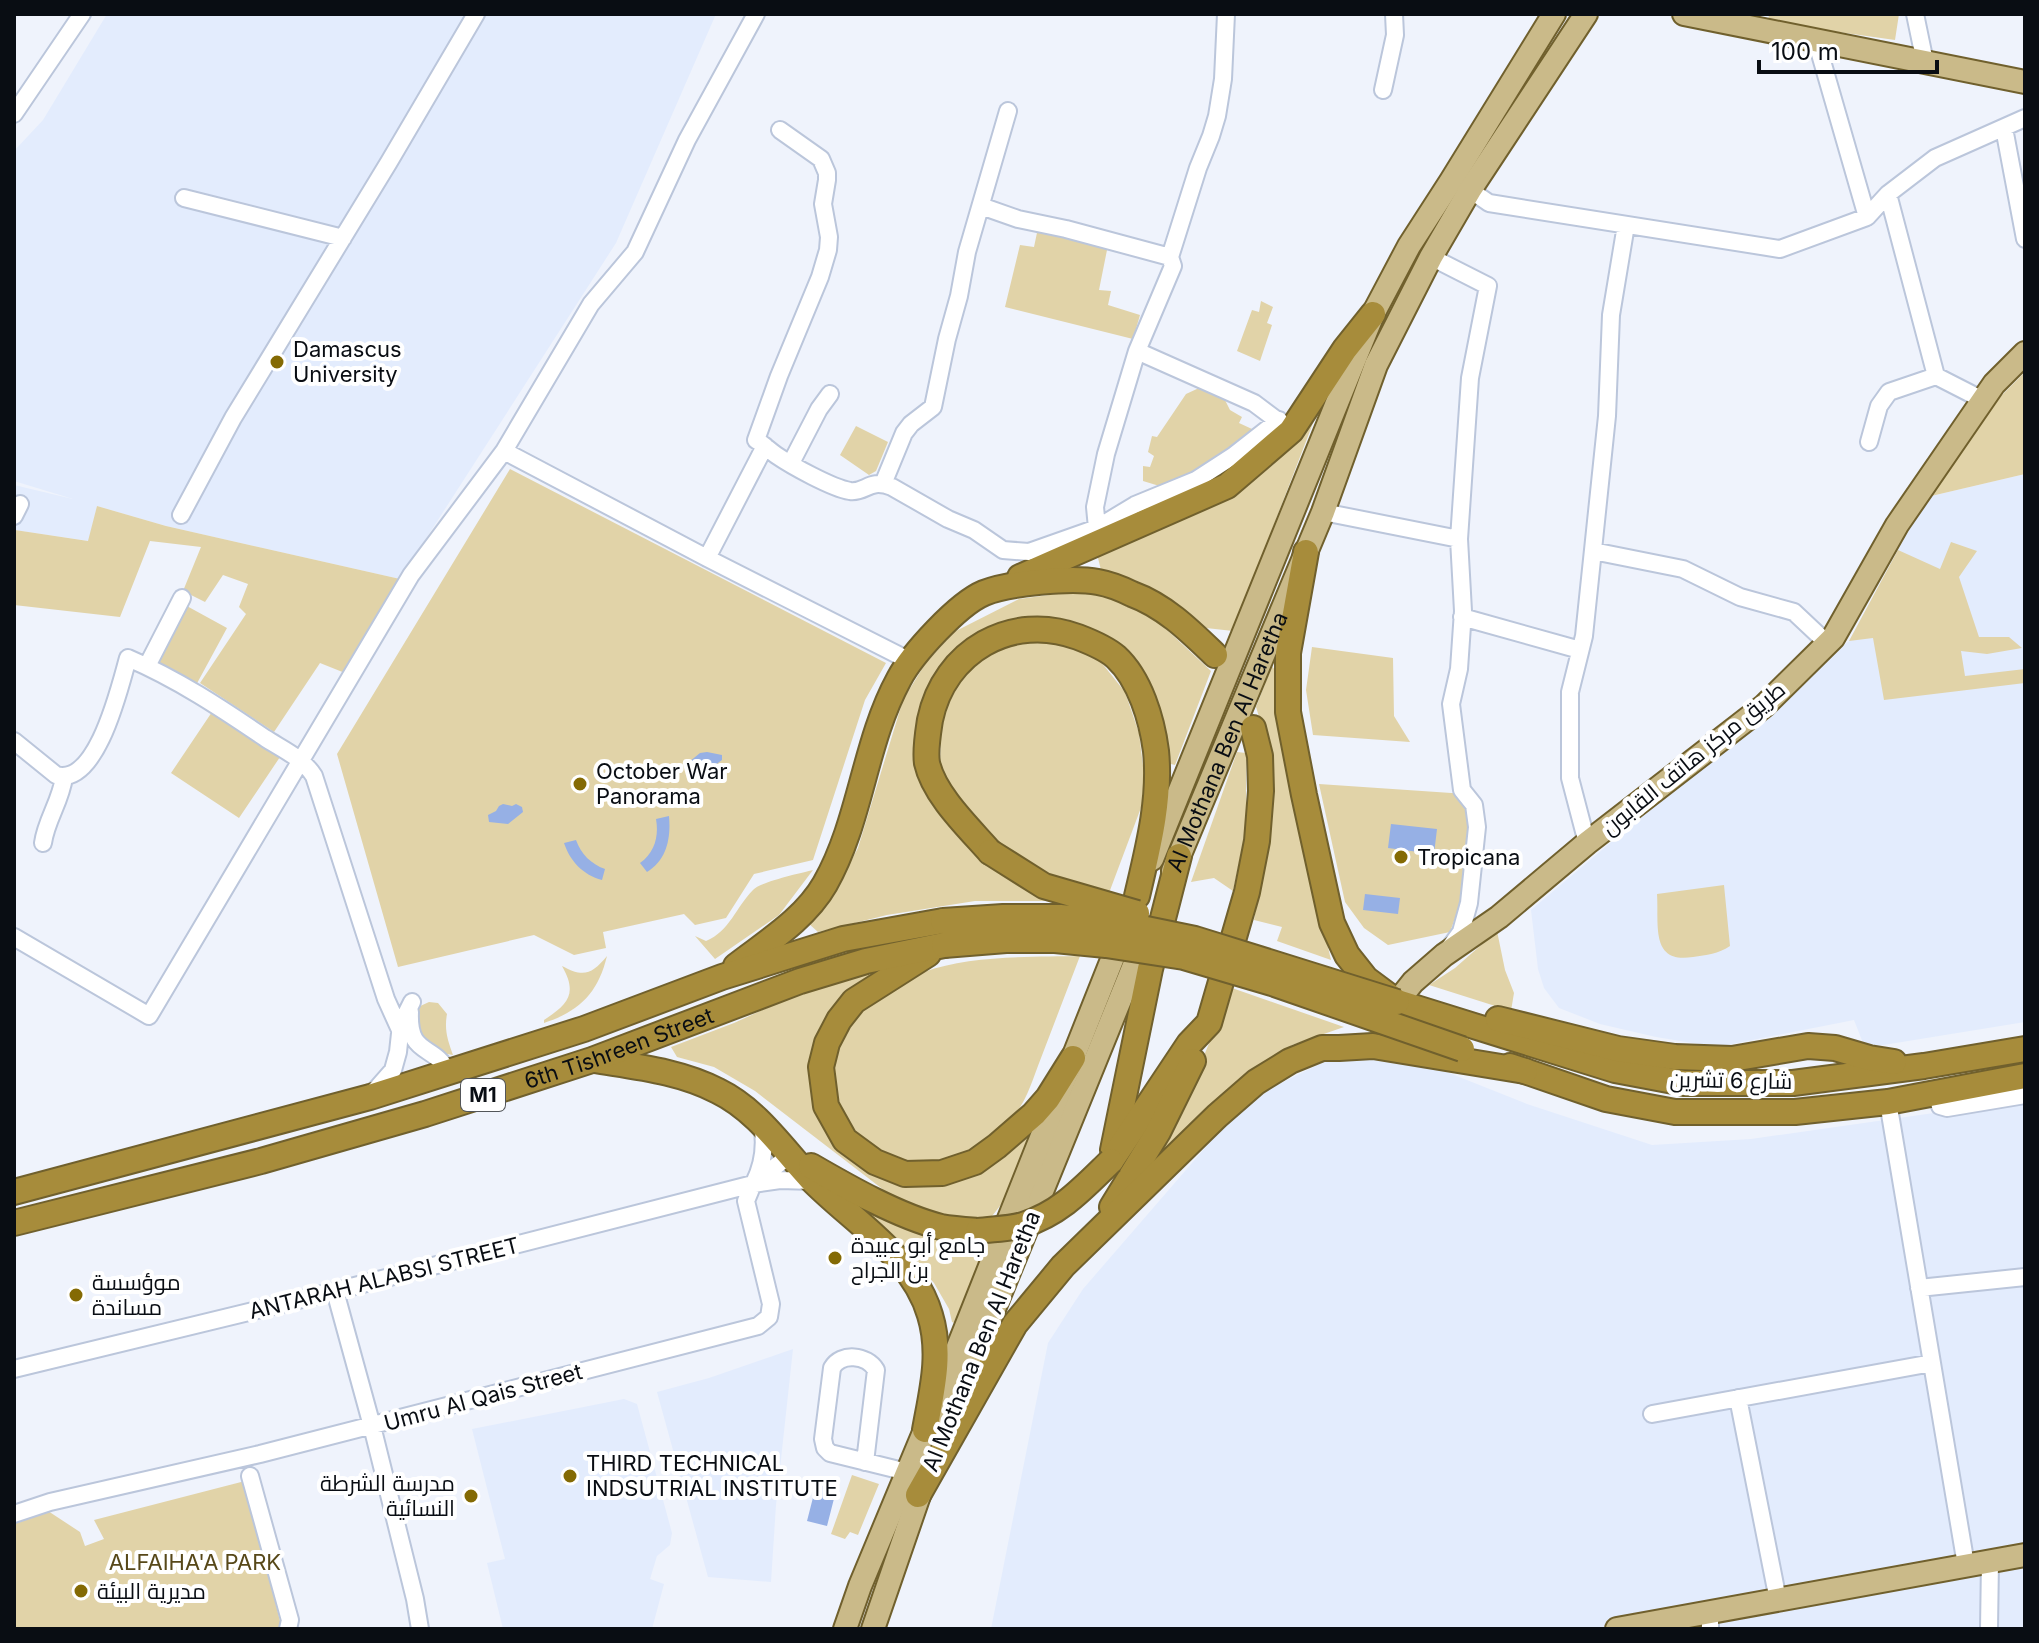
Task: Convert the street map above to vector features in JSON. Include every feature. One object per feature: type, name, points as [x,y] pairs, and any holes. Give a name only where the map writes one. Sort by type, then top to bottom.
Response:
[{"type":"highway","points":[[722,977],[795,921],[823,887],[841,852],[881,720],[898,681],[910,661],[955,613],[983,593],[1227,486],[1285,425],[1373,314]]},
{"type":"highway","points":[[1306,552],[1288,653],[1288,712],[1304,795],[1332,923],[1347,955],[1366,979],[1405,1005]]},
{"type":"highway","points":[[983,593],[1033,582],[1098,582],[1135,595],[1179,621],[1215,655]]},
{"type":"highway","points":[[1137,896],[1149,843],[1157,773],[1150,723],[1131,676],[1116,657],[1093,643],[1066,633],[1041,629],[1008,632],[980,646],[957,663],[942,686],[932,710],[927,735],[927,763],[938,788],[955,813],[990,852],[1044,886],[1199,928],[1282,965]]},
{"type":"highway","points":[[1101,1227],[1158,1132],[1209,1023],[1247,892],[1257,841],[1260,756],[1253,728]]},
{"type":"highway","points":[[1111,1161],[1150,969],[1179,856]]},
{"type":"highway","points":[[1073,1058],[1034,1114],[975,1162],[942,1173],[905,1174],[875,1162],[845,1140],[826,1106],[821,1067],[827,1043],[854,1001],[944,933],[1003,917],[1060,917],[1112,922],[1195,939],[1405,1005],[1441,1007],[1618,1049],[1675,1057],[1732,1059],[1808,1046],[1835,1048],[1869,1058],[1924,1066]]},
{"type":"highway","name":"شارع 6 تشرين","points":[[944,933],[1006,940],[1055,940],[1106,945],[1184,957],[1272,983],[1606,1099],[1675,1112],[1795,1112],[1888,1102],[2025,1076]]},
{"type":"highway","name":"6th Tishreen Street","points":[[14,1192],[370,1097],[584,1029],[722,977],[843,939],[944,933]]},
{"type":"highway","name":"6th Tishreen Street","points":[[14,1223],[276,1157],[425,1114],[592,1060],[800,981],[944,933]]},
{"type":"highway","name":"شارع 6 تشرين","points":[[1405,1005],[1615,1070],[1684,1083],[1793,1083],[2025,1049]]},
{"type":"highway","points":[[789,1152],[832,1179],[912,1218],[943,1227],[978,1231],[1021,1225],[1049,1214],[1070,1201],[1111,1161],[1189,1044],[1209,1023]]},
{"type":"highway","points":[[918,1495],[1015,1324],[1063,1266],[1101,1227],[1256,1082],[1290,1061],[1322,1048],[1373,1046],[1525,1071]]},
{"type":"highway","points":[[592,1060],[662,1070],[695,1080],[722,1093],[761,1123],[813,1181],[898,1260],[921,1292],[931,1318],[937,1356],[925,1430]]},
{"type":"main road","points":[[845,1629],[1373,314],[1409,246],[1554,14]]},
{"type":"main road","name":"Al Mothana Ben Al Haretha","points":[[873,1629],[918,1495],[1323,512],[1376,365],[1431,257],[1470,190],[1586,14]]},
{"type":"main road","points":[[1684,14],[2025,82]]},
{"type":"main road","name":"طريق مركز هاتف القابون","points":[[1405,1005],[1413,982],[1444,955],[1499,917],[1587,843],[1764,706],[1833,638],[1897,525],[1994,384],[2025,353]]},
{"type":"main road","points":[[1617,1629],[1710,1621],[1778,1600],[2025,1555]]},
{"type":"street","points":[[14,114],[82,14]]},
{"type":"street","points":[[181,515],[233,418],[476,14]]},
{"type":"street","points":[[14,937],[149,1016],[411,575],[504,451],[591,304],[635,252],[687,140],[756,14]]},
{"type":"street","points":[[1097,528],[1095,507],[1106,454],[1137,351],[1173,266],[1170,257],[1217,116],[1223,79],[1226,14]]},
{"type":"street","points":[[1383,90],[1395,35],[1394,14]]},
{"type":"street","points":[[1915,14],[1925,62]]},
{"type":"street","points":[[1816,40],[1867,217]]},
{"type":"street","points":[[883,484],[904,433],[933,407],[967,252],[1008,111]]},
{"type":"street","points":[[1470,190],[1489,203],[1780,249],[1867,217],[1888,194],[1935,158],[2025,118]]},
{"type":"street","points":[[2004,128],[2025,239]]},
{"type":"street","points":[[780,130],[821,159],[824,165],[827,180],[823,204],[829,237],[820,277],[756,440],[774,454],[833,486],[853,492],[873,484],[883,484],[974,530],[1003,550],[1029,552],[1097,528],[1135,505],[1196,480],[1285,425],[1254,403],[1137,351]]},
{"type":"street","points":[[1888,194],[1936,376]]},
{"type":"street","points":[[184,198],[343,238]]},
{"type":"street","points":[[981,206],[1018,219],[1170,257]]},
{"type":"street","points":[[1587,843],[1570,778],[1570,692],[1584,636],[1607,416],[1611,315],[1626,225]]},
{"type":"street","points":[[1431,257],[1488,286],[1470,378],[1459,539],[1462,617],[1459,669],[1451,704],[1462,790],[1474,805],[1477,827],[1469,903],[1461,932],[1444,955]]},
{"type":"street","points":[[1869,442],[1879,406],[1889,392],[1936,376],[1983,400]]},
{"type":"street","points":[[791,463],[830,394]]},
{"type":"street","points":[[707,558],[765,446]]},
{"type":"street","points":[[504,451],[910,661]]},
{"type":"street","points":[[1323,512],[1459,539]]},
{"type":"street","points":[[1593,551],[1683,569],[1740,597],[1794,612],[1827,643]]},
{"type":"street","points":[[147,666],[182,598]]},
{"type":"street","points":[[1462,617],[1580,650]]},
{"type":"street","points":[[14,741],[47,768],[64,777],[74,774],[87,763],[97,748],[117,698],[128,658],[206,699],[301,760],[314,776],[386,999],[400,1030]]},
{"type":"street","points":[[43,843],[64,777]]},
{"type":"street","points":[[370,1097],[393,1070],[401,1024],[411,1004],[409,1026],[414,1041],[442,1061],[448,1072]]},
{"type":"street","points":[[1936,1092],[1940,1106],[1947,1108],[2025,1095]]},
{"type":"street","points":[[1888,1102],[1966,1565]]},
{"type":"street","points":[[753,1184],[765,1148],[761,1123]]},
{"type":"street","points":[[753,1184],[789,1152]]},
{"type":"street","name":"ANTARAH ALABSI STREET","points":[[14,1369],[753,1184],[780,1180],[813,1181]]},
{"type":"street","name":"Umru Al Qais Street","points":[[14,1514],[50,1502],[372,1426],[763,1324],[769,1317],[771,1304],[747,1207],[747,1195],[753,1184]]},
{"type":"street","points":[[1919,1288],[2025,1277]]},
{"type":"street","points":[[335,1291],[372,1426],[420,1629]]},
{"type":"street","points":[[865,1462],[876,1370],[868,1361],[842,1358],[832,1368],[823,1444],[830,1453],[865,1462],[907,1472]]},
{"type":"street","points":[[1652,1414],[1932,1363]]},
{"type":"street","points":[[1738,1398],[1778,1600]]},
{"type":"street","points":[[250,1476],[290,1620],[288,1629]]},
{"type":"street","points":[[1989,1629],[1990,1561]]},
{"type":"shaded area","name":"Damascus University","points":[[107,14],[716,14],[616,243],[400,579],[166,526],[97,506],[89,541],[14,530],[14,485],[73,499],[14,481],[14,151],[43,120]]},
{"type":"shaded area","points":[[2025,474],[2025,1022],[1865,1048],[1854,1020],[1717,1047],[1600,1024],[1559,1008],[1544,988],[1538,969],[1531,910],[1849,641],[1927,497]]},
{"type":"shaded area","points":[[1376,1054],[1424,1063],[1527,1104],[1652,1145],[1751,1139],[2025,1100],[2025,1629],[991,1629],[1048,1343],[1083,1289],[1224,1126],[1271,1088],[1328,1060]]},
{"type":"shaded area","points":[[793,1349],[771,1582],[708,1577],[657,1392]]},
{"type":"shaded area","name":"THIRD TECHNICAL INDSUTRIAL INSTITUTE","points":[[624,1399],[637,1404],[672,1533],[670,1545],[657,1556],[650,1579],[664,1584],[652,1629],[503,1629],[487,1563],[505,1559],[472,1429]]},
{"type":"green space","points":[[1769,14],[1899,14],[1895,40],[1768,22]]},
{"type":"green space","points":[[1038,228],[1108,245],[1099,290],[1111,291],[1108,305],[1140,315],[1133,339],[1005,307],[1020,245],[1034,247]]},
{"type":"green space","points":[[1261,301],[1273,307],[1267,323],[1272,325],[1260,361],[1237,351],[1252,310],[1259,312]]},
{"type":"green space","points":[[2025,372],[2025,474],[1927,497],[2001,396]]},
{"type":"green space","points":[[1199,388],[1223,396],[1230,410],[1242,417],[1239,423],[1252,429],[1222,455],[1166,488],[1143,481],[1143,466],[1150,467],[1154,456],[1148,452],[1152,436],[1157,437],[1186,394]]},
{"type":"green space","points":[[1315,418],[1233,631],[1206,628],[1177,605],[1142,585],[1102,574],[1097,554],[1228,500],[1274,464]]},
{"type":"green space","points":[[856,426],[888,442],[876,471],[869,475],[840,455]]},
{"type":"green space","points":[[510,469],[886,663],[865,700],[813,860],[754,874],[726,918],[695,925],[684,914],[603,932],[606,948],[574,955],[534,935],[398,967],[337,754]]},
{"type":"green space","points":[[97,506],[166,526],[400,579],[345,673],[320,663],[274,732],[200,683],[246,614],[239,607],[248,584],[223,575],[205,602],[183,591],[201,547],[150,541],[120,617],[14,605],[15,530],[88,541]]},
{"type":"green space","points":[[1951,542],[1977,551],[1959,577],[1979,637],[2009,637],[2022,648],[1987,654],[1961,651],[1965,676],[2025,669],[2025,683],[1884,700],[1873,638],[1849,641],[1898,550],[1940,569]]},
{"type":"green space","points":[[1087,590],[1151,615],[1211,671],[1175,765],[1163,762],[1120,646],[1066,619],[1008,624],[973,641],[917,747],[995,866],[1050,901],[975,901],[887,915],[818,932],[808,923],[831,898],[858,848],[903,700],[925,664],[954,632],[1019,599]]},
{"type":"green space","points":[[185,605],[227,628],[195,687],[152,664]]},
{"type":"green space","points":[[1026,639],[1065,643],[1101,662],[1125,692],[1139,733],[1144,774],[1142,805],[1109,893],[1043,875],[994,843],[963,808],[940,766],[942,713],[958,676],[991,649]]},
{"type":"green space","points":[[1312,647],[1393,658],[1394,716],[1410,742],[1313,735],[1306,690]]},
{"type":"green space","points":[[1272,666],[1277,673],[1297,815],[1331,960],[1277,941],[1282,927],[1254,920],[1272,813],[1271,756],[1256,707]]},
{"type":"green space","points":[[212,712],[280,757],[239,818],[171,773]]},
{"type":"green space","points":[[1237,752],[1246,753],[1246,829],[1233,891],[1214,878],[1191,882]]},
{"type":"green space","name":"Tropicana","points":[[1319,784],[1466,794],[1471,817],[1463,896],[1450,932],[1388,945],[1364,928],[1345,902]]},
{"type":"green space","points":[[813,870],[779,915],[715,959],[695,936],[706,941],[714,937],[757,887]]},
{"type":"green space","points":[[1724,885],[1730,946],[1717,952],[1679,958],[1663,948],[1658,929],[1657,894]]},
{"type":"green space","points":[[1497,931],[1505,970],[1514,993],[1511,1011],[1429,985],[1455,968]]},
{"type":"green space","points":[[607,956],[598,980],[586,999],[568,1013],[544,1023],[568,998],[569,984],[562,966],[576,972],[587,972]]},
{"type":"green space","points":[[1080,956],[1024,1100],[1006,1124],[983,1144],[970,1152],[942,1161],[911,1163],[883,1152],[849,1126],[837,1099],[834,1066],[838,1047],[847,1030],[872,1001],[906,979],[942,966],[1001,958]]},
{"type":"green space","points":[[868,973],[872,982],[822,1027],[827,1131],[930,1184],[1023,1135],[1029,1141],[1010,1193],[989,1220],[959,1220],[920,1210],[885,1191],[755,1091],[714,1067],[677,1057],[671,1047],[789,998]]},
{"type":"green space","points":[[1232,988],[1344,1027],[1292,1045],[1224,1093],[1152,1168],[1198,1070]]},
{"type":"green space","points":[[429,1002],[438,1003],[447,1014],[446,1030],[453,1055],[430,1051],[418,1041],[416,1008]]},
{"type":"green space","points":[[838,1180],[978,1241],[984,1258],[960,1325],[952,1322],[949,1309],[934,1283]]},
{"type":"green space","points":[[852,1475],[879,1484],[858,1535],[850,1532],[845,1539],[831,1534]]},
{"type":"green space","name":"ALFAIHA'A PARK","points":[[245,1481],[282,1629],[14,1629],[14,1523],[48,1511],[80,1532],[85,1546],[104,1539],[94,1520]]},
{"type":"water","points":[[700,753],[722,755],[722,760],[707,771],[689,768],[689,762]]},
{"type":"water","points":[[503,804],[516,804],[522,807],[523,812],[508,824],[489,822],[488,815]]},
{"type":"water","points":[[669,816],[666,848],[659,861],[647,872],[640,863],[655,843],[656,819]]},
{"type":"water","points":[[1391,824],[1437,829],[1434,854],[1388,848]]},
{"type":"water","points":[[576,840],[587,858],[605,869],[602,880],[583,871],[570,856],[564,843]]},
{"type":"water","points":[[1365,894],[1400,898],[1398,914],[1363,910]]},
{"type":"water","points":[[818,1478],[838,1483],[827,1526],[807,1521]]},
{"type":"place","name":"Damascus University","points":[[277,362]]},
{"type":"place","name":"October War Panorama","points":[[580,784]]},
{"type":"place","name":"Tropicana","points":[[1401,857]]},
{"type":"place","name":"جامع أبو عبيدة بن الجراح","points":[[835,1258]]},
{"type":"place","name":"موؤسسة مساندة","points":[[76,1295]]},
{"type":"place","name":"THIRD TECHNICAL INDSUTRIAL INSTITUTE","points":[[570,1476]]},
{"type":"place","name":"مدرسة الشرطة النسائية","points":[[471,1496]]},
{"type":"place","name":"مديرية البيئة","points":[[81,1591]]}]
